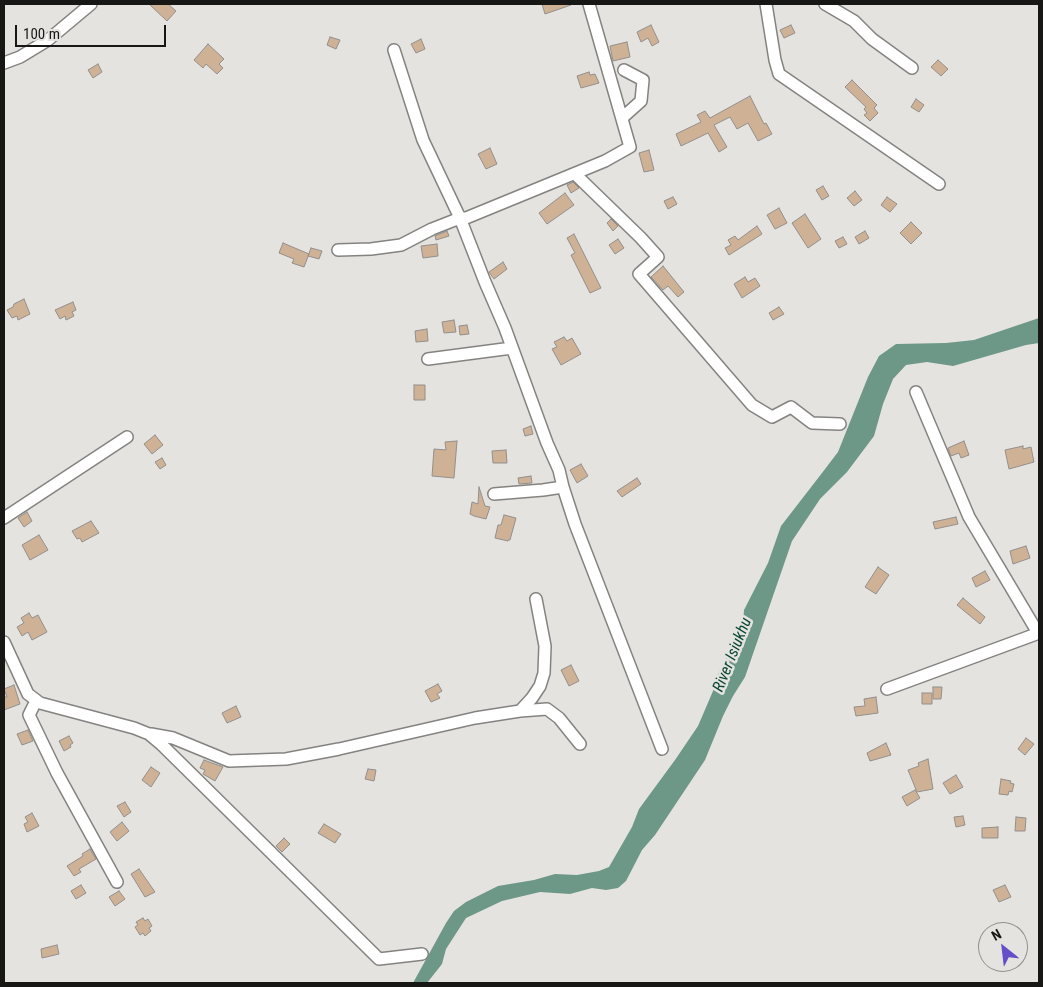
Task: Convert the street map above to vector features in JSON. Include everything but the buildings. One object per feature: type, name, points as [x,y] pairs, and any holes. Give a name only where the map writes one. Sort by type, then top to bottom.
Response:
[{"type":"street","points":[[4,63],[20,58],[48,40],[91,4]]},
{"type":"street","points":[[338,250],[371,249],[401,245],[432,228],[460,218],[466,218],[575,174],[630,148],[589,4]]},
{"type":"street","points":[[766,4],[774,60],[778,74],[939,184]]},
{"type":"street","points":[[825,4],[854,21],[872,39],[912,68]]},
{"type":"street","points":[[394,50],[423,140],[460,218],[512,348],[559,470],[575,524],[662,749]]},
{"type":"street","points":[[622,118],[641,101],[643,80],[624,70]]},
{"type":"street","points":[[575,174],[641,238],[658,258],[639,274],[752,405],[772,417],[791,407],[812,423],[840,424]]},
{"type":"street","points":[[428,359],[512,348]]},
{"type":"street","points":[[887,689],[1039,633],[969,517],[916,392]]},
{"type":"street","points":[[4,518],[127,438]]},
{"type":"street","points":[[494,494],[563,487]]},
{"type":"street","points":[[520,712],[540,686],[544,673],[545,646],[536,598]]},
{"type":"street","points":[[4,642],[28,694],[36,700],[149,734],[173,738],[229,761],[286,759],[475,718],[547,709],[559,718],[580,744]]},
{"type":"street","points":[[36,700],[29,715],[57,773],[117,882]]},
{"type":"street","points":[[149,734],[162,744],[379,959],[422,954]]},
{"type":"water","name":"River Isiukhu","points":[[1039,318],[1039,343],[953,366],[927,362],[906,365],[893,379],[883,404],[874,436],[847,472],[820,499],[792,541],[745,677],[723,716],[705,760],[655,835],[642,850],[626,881],[618,888],[606,890],[592,888],[570,894],[540,892],[502,901],[466,918],[446,949],[442,964],[427,983],[413,983],[446,923],[454,911],[466,902],[498,886],[534,880],[555,874],[577,875],[609,867],[632,827],[639,809],[698,726],[718,674],[743,624],[744,610],[768,563],[781,526],[838,452],[868,377],[879,356],[896,344],[946,343],[974,340]]}]
